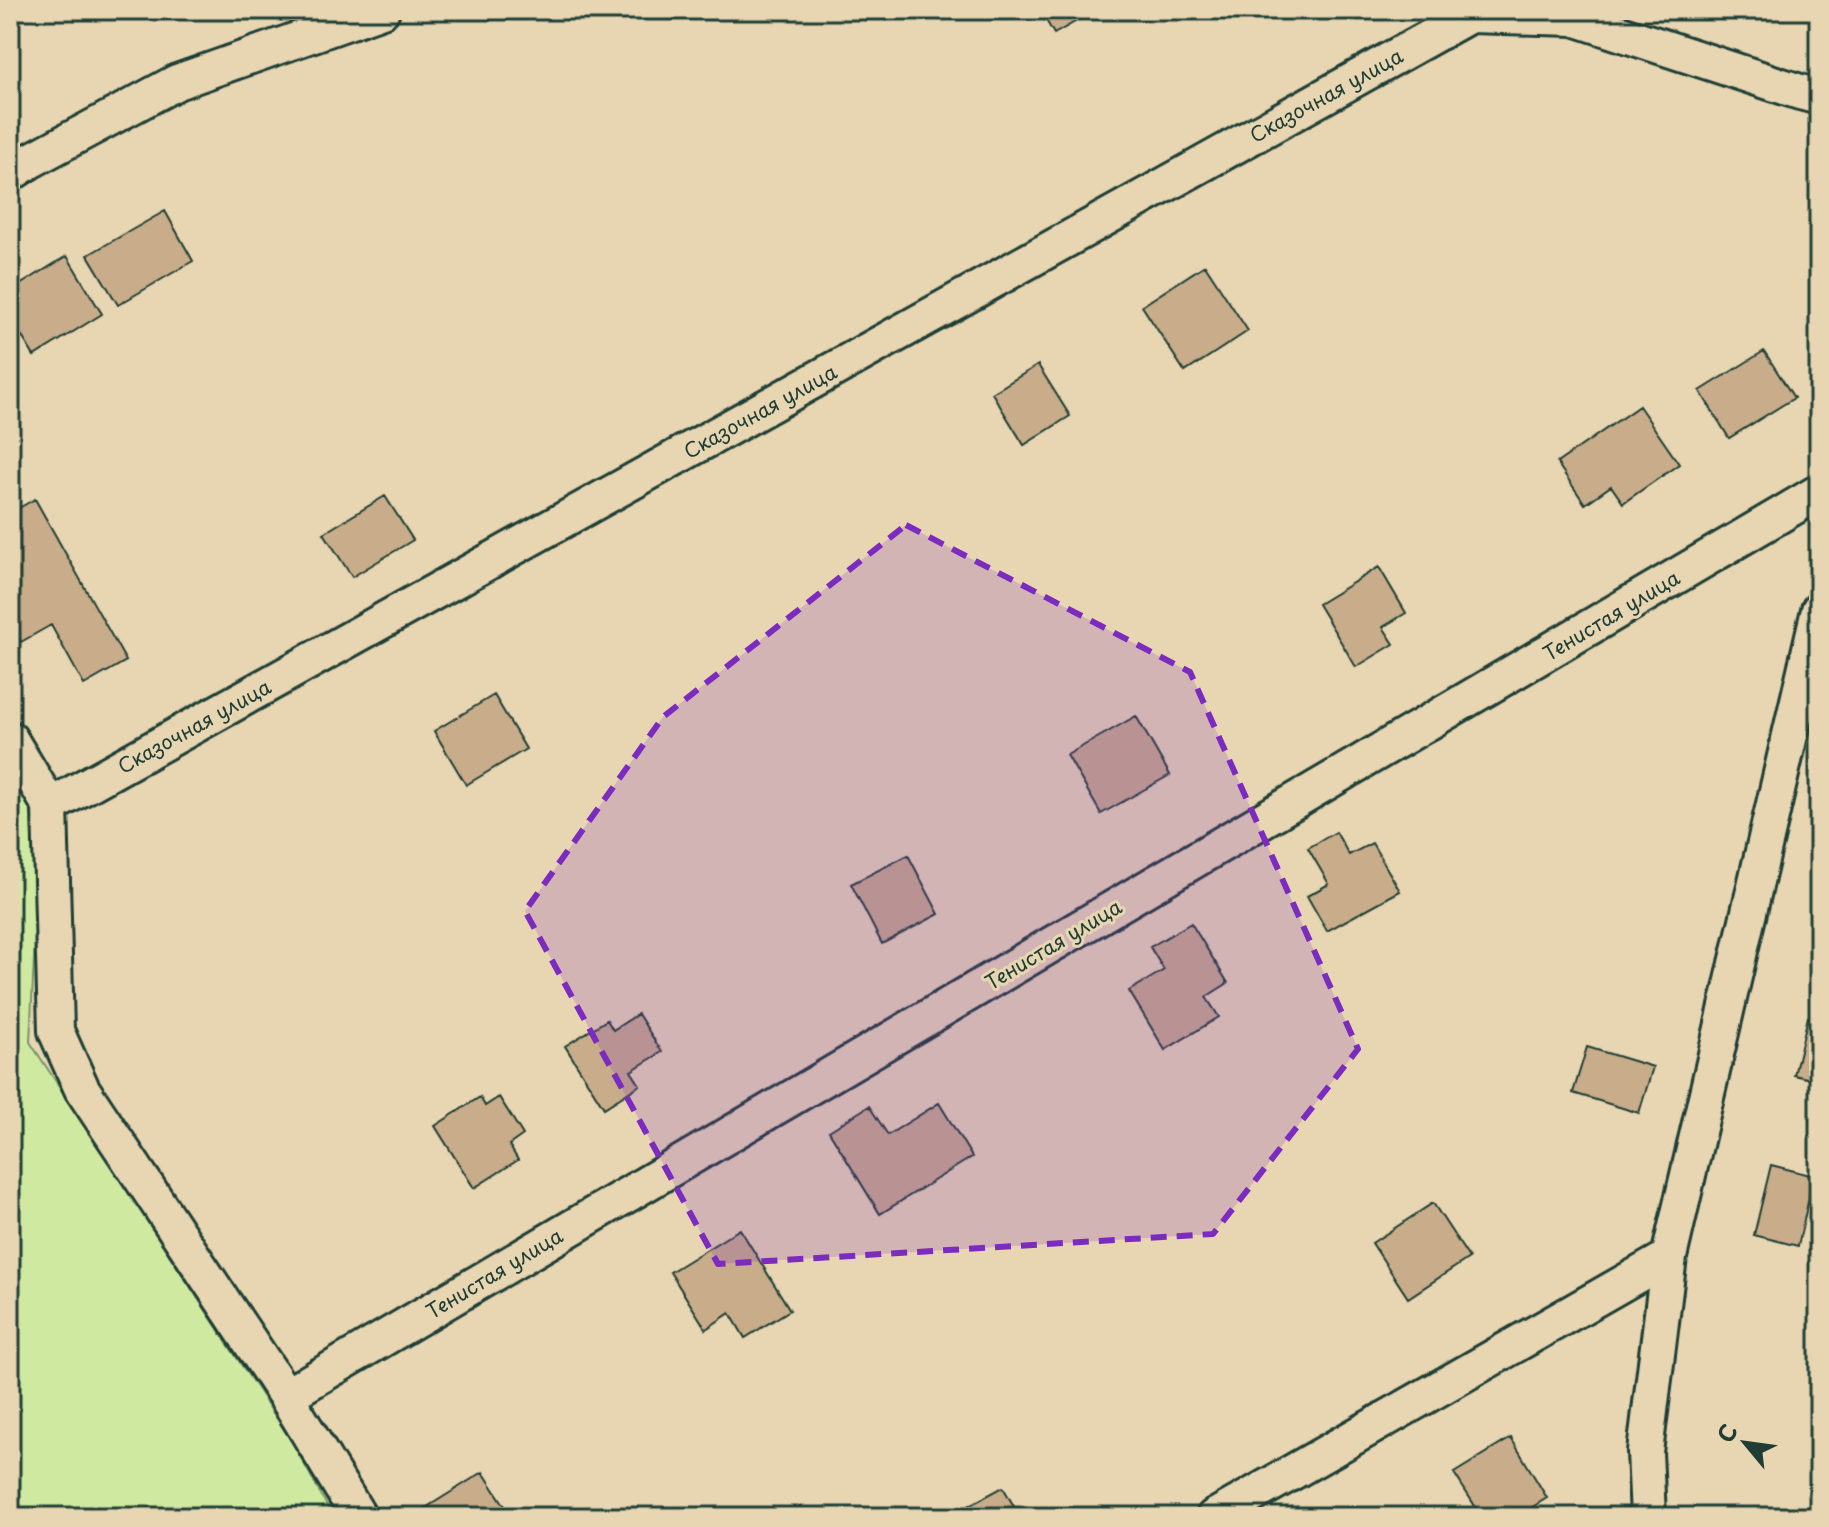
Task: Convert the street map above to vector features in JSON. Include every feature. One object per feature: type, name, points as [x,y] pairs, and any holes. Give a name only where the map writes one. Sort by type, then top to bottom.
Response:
[{"type":"street","points":[[10,174],[177,82],[382,10]]},
{"type":"street","points":[[1468,13],[1577,14],[1819,97]]},
{"type":"street","name":"Сказочная улица","points":[[50,806],[1468,13]]},
{"type":"street","name":"Тенистая улица","points":[[286,1396],[1819,492]]},
{"type":"street","points":[[1648,1517],[1645,1452],[1669,1257],[1819,610]]},
{"type":"street","points":[[10,739],[50,806],[56,1031],[82,1089],[286,1396],[359,1517]]},
{"type":"street","points":[[1214,1517],[1669,1257]]},
{"type":"highlighted area","points":[[906,525],[1190,672],[1358,1049],[1213,1234],[718,1264],[525,911],[663,717]]},
{"type":"green space","points":[[10,762],[30,796],[36,915],[30,1042],[294,1445],[333,1517],[10,1517]]},
{"type":"building","points":[[1040,10],[1096,10],[1054,34]]},
{"type":"building","points":[[165,211],[193,261],[118,305],[88,255]]},
{"type":"building","points":[[67,256],[102,314],[34,356],[10,317],[10,291]]},
{"type":"building","points":[[1205,265],[1248,331],[1185,372],[1142,306]]},
{"type":"building","points":[[1764,351],[1794,398],[1729,438],[1700,391]]},
{"type":"building","points":[[1038,365],[1070,416],[1024,445],[992,393]]},
{"type":"building","points":[[1639,406],[1679,464],[1623,503],[1611,486],[1585,504],[1557,463]]},
{"type":"building","points":[[385,496],[413,540],[352,577],[324,533]]},
{"type":"building","points":[[35,499],[126,661],[84,685],[51,625],[21,642],[10,622],[10,583],[16,579],[10,569],[10,513]]},
{"type":"building","points":[[1379,567],[1406,613],[1383,627],[1394,644],[1356,667],[1318,604]]},
{"type":"building","points":[[494,695],[526,749],[466,785],[434,731]]},
{"type":"building","points":[[1136,716],[1170,775],[1101,814],[1067,755]]},
{"type":"building","points":[[1336,832],[1349,855],[1372,843],[1400,891],[1327,931],[1307,896],[1329,884],[1308,848]]},
{"type":"building","points":[[908,855],[939,914],[882,944],[851,884]]},
{"type":"building","points":[[1191,923],[1228,983],[1206,997],[1219,1017],[1165,1050],[1129,991],[1164,970],[1150,947]]},
{"type":"building","points":[[638,1014],[662,1052],[631,1071],[640,1085],[604,1108],[565,1046],[607,1020],[613,1030]]},
{"type":"building","points":[[1808,1017],[1819,1019],[1819,1081],[1794,1075]]},
{"type":"building","points":[[1587,1047],[1653,1067],[1639,1113],[1573,1093]]},
{"type":"building","points":[[480,1097],[485,1106],[499,1097],[523,1135],[509,1145],[518,1160],[474,1188],[435,1126]]},
{"type":"building","points":[[939,1103],[972,1157],[880,1214],[829,1131],[869,1106],[888,1135]]},
{"type":"building","points":[[1771,1165],[1814,1176],[1798,1246],[1754,1235]]},
{"type":"building","points":[[1433,1203],[1469,1258],[1408,1298],[1372,1243]]},
{"type":"building","points":[[740,1229],[790,1310],[745,1338],[730,1313],[706,1329],[670,1272]]},
{"type":"building","points":[[1511,1438],[1547,1498],[1516,1517],[1482,1517],[1454,1473]]},
{"type":"building","points":[[483,1472],[512,1517],[430,1517],[424,1509]]},
{"type":"building","points":[[1003,1487],[1020,1517],[948,1517]]}]
